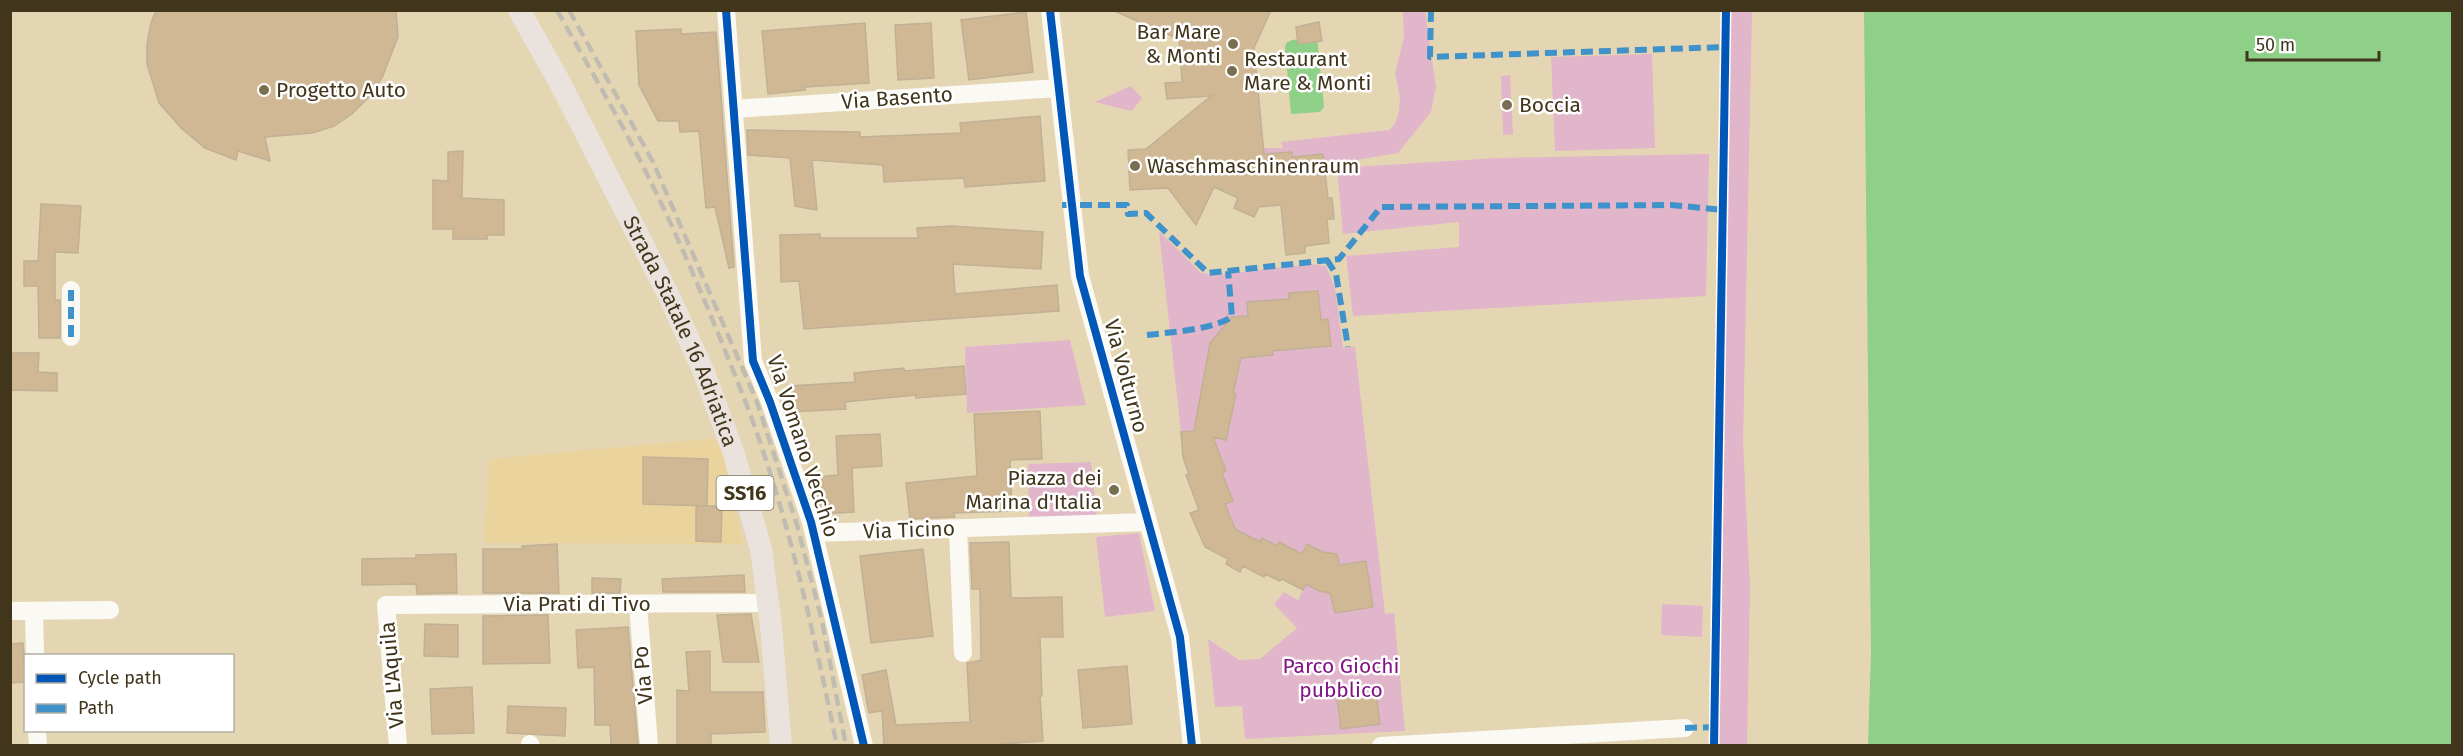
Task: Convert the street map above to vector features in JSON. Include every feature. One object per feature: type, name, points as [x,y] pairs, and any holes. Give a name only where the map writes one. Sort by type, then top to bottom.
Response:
[{"type":"main road","name":"Strada Statale 16 Adriatica","points":[[519,10],[559,81],[662,282],[703,370],[734,454],[761,549],[780,737]]},
{"type":"street","name":"Via Vomano Vecchio","points":[[726,10],[753,361],[770,402],[814,533],[864,746]]},
{"type":"street","name":"Via Volturno","points":[[1050,10],[1080,276],[1180,637],[1192,746]]},
{"type":"street","name":"Via Basento","points":[[734,109],[1059,87]]},
{"type":"street","points":[[70,338],[71,290]]},
{"type":"street","name":"Via Ticino","points":[[814,533],[1148,522]]},
{"type":"street","points":[[958,528],[963,653]]},
{"type":"street","name":"Via Prati di Tivo","points":[[386,605],[768,603]]},
{"type":"street","name":"Via Po","points":[[638,604],[649,746]]},
{"type":"street","name":"Via L'Aquila","points":[[386,605],[398,746]]},
{"type":"street","points":[[10,611],[110,610]]},
{"type":"street","points":[[34,611],[35,654]]},
{"type":"street","points":[[1380,746],[1685,728]]},
{"type":"street","points":[[780,737],[795,746]]},
{"type":"shaded area","points":[[1864,11],[2452,11],[2452,745],[1868,745],[1871,653]]},
{"type":"shaded area","points":[[1317,37],[1324,107],[1320,112],[1291,114],[1286,43],[1292,40]]},
{"type":"shaded area","points":[[719,438],[743,544],[484,543],[490,459]]},
{"type":"green space","points":[[1403,11],[1425,11],[1436,87],[1431,112],[1398,153],[1333,164],[1324,164],[1323,155],[1292,157],[1291,152],[1264,154],[1264,148],[1283,148],[1281,142],[1389,130],[1395,124],[1400,98],[1395,73],[1404,38]]},
{"type":"green space","points":[[1726,11],[1752,11],[1743,443],[1750,586],[1747,746],[1714,745]]},
{"type":"green space","points":[[1652,54],[1655,148],[1555,151],[1551,57]]},
{"type":"green space","name":"Boccia","points":[[1510,75],[1513,134],[1503,135],[1501,76]]},
{"type":"green space","points":[[1131,86],[1142,98],[1132,111],[1095,102]]},
{"type":"green space","points":[[1709,154],[1706,296],[1353,316],[1346,256],[1459,247],[1459,222],[1343,234],[1337,168],[1497,158]]},
{"type":"green space","name":"Parco Giochi pubblico","points":[[1159,231],[1201,273],[1216,275],[1311,264],[1326,266],[1335,288],[1343,348],[1355,347],[1385,614],[1394,613],[1405,731],[1245,739],[1242,706],[1215,707],[1208,639],[1239,660],[1260,659],[1297,628],[1274,604],[1284,592],[1298,600],[1306,584],[1319,591],[1330,592],[1333,600],[1339,565],[1323,552],[1307,544],[1302,554],[1279,542],[1277,546],[1262,538],[1260,542],[1232,553],[1233,525],[1225,504],[1233,501],[1222,473],[1226,471],[1214,437],[1226,440],[1236,394],[1233,393],[1215,346],[1273,354],[1272,351],[1330,346],[1328,320],[1321,320],[1318,291],[1289,293],[1291,314],[1247,302],[1248,316],[1234,317],[1210,343],[1194,431],[1181,432]]},
{"type":"green space","points":[[1070,340],[1086,405],[967,413],[965,347]]},
{"type":"green space","points":[[1091,462],[1097,519],[1029,519],[1028,464]]},
{"type":"green space","points":[[1139,533],[1155,611],[1105,617],[1096,537]]},
{"type":"green space","points":[[1662,604],[1703,606],[1702,637],[1661,635]]},
{"type":"building","name":"Progetto Auto","points":[[156,10],[396,10],[398,37],[382,78],[369,97],[352,114],[334,126],[312,133],[265,137],[270,161],[238,151],[236,160],[205,148],[181,128],[159,103],[147,64],[147,44]]},
{"type":"building","points":[[1112,10],[1271,10],[1254,48],[1264,154],[1292,152],[1292,157],[1323,154],[1328,198],[1332,198],[1334,219],[1327,219],[1329,243],[1305,246],[1305,253],[1286,255],[1281,205],[1259,207],[1254,217],[1234,208],[1238,198],[1214,187],[1196,225],[1168,188],[1130,190],[1128,150],[1146,149],[1211,96],[1167,99],[1165,83],[1182,82],[1179,39]]},
{"type":"building","points":[[1026,12],[1033,72],[969,80],[961,20]]},
{"type":"building","points":[[1319,22],[1322,41],[1298,44],[1296,27]]},
{"type":"building","points":[[865,23],[869,83],[805,87],[805,90],[768,94],[762,31]]},
{"type":"building","points":[[931,23],[934,78],[898,80],[895,25]]},
{"type":"building","points":[[681,29],[681,34],[716,32],[734,267],[729,268],[715,207],[706,208],[699,131],[680,132],[679,121],[658,121],[639,85],[636,31]]},
{"type":"building","points":[[1040,116],[1045,181],[965,187],[964,178],[884,182],[883,165],[812,160],[817,210],[795,206],[790,158],[748,155],[747,130],[860,132],[860,137],[961,133],[960,123]]},
{"type":"building","points":[[463,151],[462,198],[504,200],[504,235],[487,235],[487,239],[453,239],[453,229],[433,229],[433,180],[448,181],[448,152]]},
{"type":"building","points":[[41,204],[81,206],[78,253],[55,252],[55,300],[60,300],[60,338],[39,338],[38,286],[24,286],[24,261],[38,261]]},
{"type":"building","points":[[951,226],[1043,232],[1041,269],[953,264],[955,294],[1057,285],[1059,311],[804,329],[799,281],[781,282],[780,235],[820,234],[820,238],[918,238],[917,228]]},
{"type":"building","points":[[1318,291],[1321,320],[1328,319],[1331,346],[1272,351],[1273,355],[1241,358],[1226,440],[1213,437],[1226,471],[1222,473],[1233,501],[1225,504],[1235,529],[1260,542],[1262,538],[1277,546],[1279,542],[1302,554],[1307,544],[1323,552],[1337,554],[1339,565],[1366,561],[1373,607],[1335,613],[1330,593],[1319,591],[1306,584],[1303,590],[1282,579],[1280,581],[1265,574],[1264,577],[1243,566],[1240,572],[1226,564],[1228,559],[1205,547],[1190,513],[1199,510],[1186,475],[1189,474],[1183,457],[1181,432],[1194,431],[1210,343],[1232,317],[1248,316],[1247,302],[1289,299],[1289,293]]},
{"type":"building","points":[[10,353],[39,353],[38,372],[57,373],[57,391],[10,390]]},
{"type":"building","points":[[964,366],[966,394],[916,398],[916,395],[845,402],[846,409],[791,412],[789,386],[855,382],[854,373],[904,368],[904,371]]},
{"type":"building","points":[[1040,411],[1042,459],[1010,460],[1012,511],[954,513],[955,517],[910,519],[906,483],[977,476],[974,414]]},
{"type":"building","points":[[880,434],[882,466],[852,468],[854,512],[820,514],[817,477],[838,475],[836,436]]},
{"type":"building","points":[[643,457],[708,459],[707,506],[643,504]]},
{"type":"building","points":[[696,506],[722,506],[721,542],[696,541]]},
{"type":"building","points":[[1009,542],[1011,598],[1062,597],[1063,637],[1040,637],[1043,741],[977,746],[884,746],[882,711],[869,713],[862,675],[886,670],[896,725],[970,722],[967,663],[981,660],[980,589],[972,589],[970,543]]},
{"type":"building","points":[[557,544],[559,593],[483,593],[483,549],[523,549],[522,546]]},
{"type":"building","points":[[923,549],[933,636],[871,643],[860,556]]},
{"type":"building","points":[[456,554],[457,593],[417,594],[416,584],[362,585],[362,559],[416,558],[416,555]]},
{"type":"building","points":[[744,575],[745,592],[663,592],[662,579]]},
{"type":"building","points":[[592,578],[621,579],[620,593],[592,593]]},
{"type":"building","points":[[751,614],[759,662],[723,662],[717,615]]},
{"type":"building","points":[[548,615],[550,663],[483,664],[483,616]]},
{"type":"building","points":[[425,624],[458,625],[458,657],[424,656]]},
{"type":"building","points":[[628,627],[638,746],[611,746],[610,725],[595,725],[594,667],[578,668],[576,630]]},
{"type":"building","points":[[23,643],[24,682],[10,683],[10,644]]},
{"type":"building","points":[[710,651],[710,692],[763,692],[765,732],[711,734],[711,746],[677,746],[677,690],[689,691],[686,652]]},
{"type":"building","points":[[1127,666],[1132,724],[1083,728],[1078,670]]},
{"type":"building","points":[[472,687],[474,733],[432,734],[430,689]]},
{"type":"building","points":[[1376,693],[1380,724],[1341,729],[1337,698]]},
{"type":"building","points":[[508,706],[566,708],[565,736],[507,733]]},
{"type":"railway","points":[[557,10],[649,178],[700,289],[746,403],[787,530],[809,616],[837,746]]},
{"type":"railway","points":[[569,10],[653,162],[757,402],[797,525],[822,621],[846,746]]},
{"type":"marked path","points":[[1431,10],[1430,57],[1726,47]]},
{"type":"marked path","points":[[1062,205],[1127,205],[1128,214],[1146,213],[1208,273],[1339,259],[1381,207],[1671,205],[1724,210]]},
{"type":"marked path","points":[[1327,260],[1336,274],[1348,347]]},
{"type":"marked path","points":[[1147,335],[1202,328],[1232,317],[1228,271]]},
{"type":"marked path","points":[[71,290],[71,337]]},
{"type":"marked path","points":[[1685,728],[1715,727]]},
{"type":"cycle path","points":[[726,10],[753,361],[770,402],[811,522],[864,746]]},
{"type":"cycle path","points":[[1050,10],[1080,276],[1180,637],[1192,746]]},
{"type":"cycle path","points":[[1714,746],[1726,10]]},
{"type":"place","name":"Bar Mare & Monti","points":[[1233,44]]},
{"type":"place","name":"Restaurant Mare & Monti","points":[[1232,71]]},
{"type":"place","name":"Progetto Auto","points":[[264,90]]},
{"type":"place","name":"Boccia","points":[[1507,105]]},
{"type":"place","name":"Waschmaschinenraum","points":[[1135,166]]},
{"type":"place","name":"Piazza dei Marina d'Italia","points":[[1114,490]]}]
